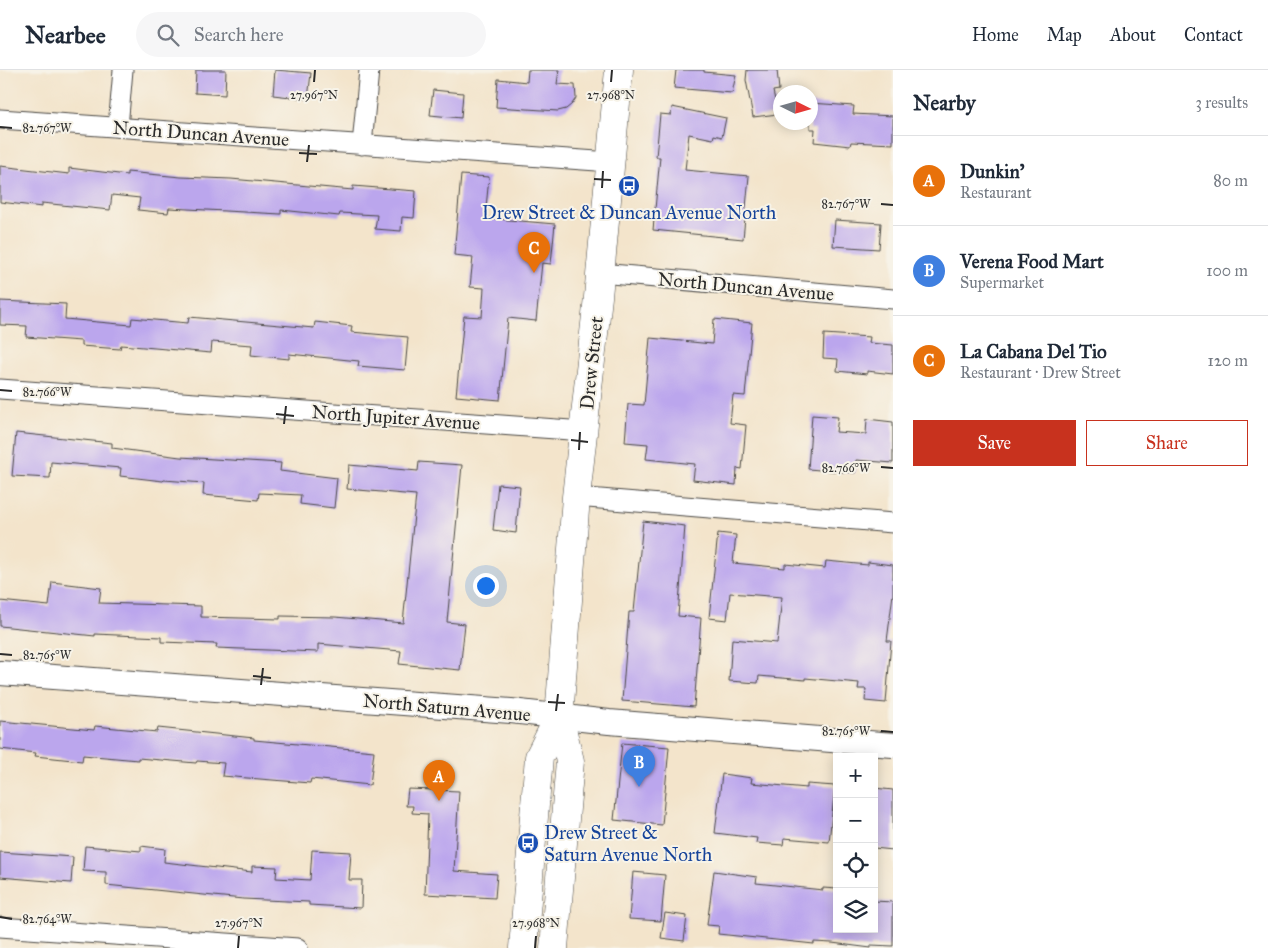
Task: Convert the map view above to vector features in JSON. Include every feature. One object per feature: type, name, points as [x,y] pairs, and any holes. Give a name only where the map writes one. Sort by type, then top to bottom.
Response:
[{"type":"main road","name":"Drew Street","points":[[554,948],[570,761],[559,717],[576,497],[600,274],[619,70]]},
{"type":"main road","name":"Drew Street","points":[[523,948],[540,758],[559,717]]},
{"type":"main road","points":[[527,904],[532,948]]},
{"type":"street","points":[[118,127],[123,70]]},
{"type":"street","points":[[362,144],[369,70]]},
{"type":"street","name":"North Duncan Avenue","points":[[0,119],[610,162]]},
{"type":"street","name":"North Duncan Avenue","points":[[600,274],[893,299]]},
{"type":"street","name":"North Jupiter Avenue","points":[[0,389],[584,431]]},
{"type":"street","points":[[576,497],[893,523]]},
{"type":"street","name":"North Saturn Avenue","points":[[0,673],[493,710],[893,745]]},
{"type":"street","points":[[0,927],[298,948]]},
{"type":"building","points":[[196,70],[226,70],[225,95],[195,93]]},
{"type":"building","points":[[275,70],[311,73],[308,99],[273,95]]},
{"type":"building","points":[[528,70],[559,70],[557,84],[575,85],[576,98],[572,104],[566,109],[558,111],[496,107],[498,79],[527,82]]},
{"type":"building","points":[[676,70],[704,70],[704,72],[736,75],[732,93],[674,88]]},
{"type":"building","points":[[747,70],[777,70],[778,85],[773,85],[773,115],[753,117],[746,80]]},
{"type":"building","points":[[433,90],[463,93],[461,118],[430,115]]},
{"type":"building","points":[[818,104],[854,106],[853,114],[893,116],[893,144],[851,142],[850,146],[814,142],[815,130],[818,130]]},
{"type":"building","points":[[672,107],[726,118],[722,137],[714,135],[713,139],[689,134],[685,170],[749,176],[743,239],[653,230],[660,157],[656,157],[660,114],[671,115]]},
{"type":"building","points":[[0,166],[69,174],[69,168],[127,175],[127,172],[353,190],[353,186],[416,191],[414,218],[402,217],[401,231],[375,229],[377,215],[340,213],[339,216],[281,210],[281,214],[169,208],[168,213],[138,210],[140,198],[112,195],[110,210],[42,203],[42,207],[0,202]]},
{"type":"building","points":[[461,175],[489,177],[485,218],[555,224],[551,264],[542,263],[536,321],[508,318],[500,400],[456,396],[464,316],[482,317],[484,288],[470,287],[473,257],[454,255]]},
{"type":"building","points":[[835,220],[881,223],[879,249],[833,246]]},
{"type":"building","points":[[0,301],[66,304],[65,319],[131,325],[132,318],[188,323],[189,317],[314,328],[315,322],[352,326],[351,332],[408,337],[405,370],[358,366],[359,361],[289,354],[289,359],[251,355],[252,345],[212,342],[211,353],[121,345],[120,349],[81,346],[81,341],[26,337],[27,326],[0,325]]},
{"type":"building","points":[[714,319],[752,323],[745,396],[733,395],[730,423],[746,425],[742,469],[737,468],[736,485],[693,480],[695,464],[646,459],[648,444],[625,442],[628,404],[644,405],[650,338],[712,344]]},
{"type":"building","points":[[824,334],[870,337],[869,343],[893,345],[893,374],[867,371],[867,374],[837,371],[838,359],[823,358]]},
{"type":"building","points":[[812,415],[838,417],[836,432],[866,434],[867,419],[893,422],[893,463],[856,460],[855,473],[808,469]]},
{"type":"building","points":[[16,433],[112,443],[112,448],[180,457],[281,463],[280,471],[337,478],[334,508],[300,504],[301,495],[259,493],[258,500],[203,495],[204,483],[120,476],[121,468],[51,462],[50,478],[12,476]]},
{"type":"building","points":[[419,462],[462,465],[447,622],[465,624],[460,670],[399,664],[401,651],[318,644],[318,652],[216,648],[217,644],[161,642],[161,637],[95,634],[95,636],[0,626],[0,601],[49,606],[52,582],[101,588],[99,603],[201,606],[201,617],[280,619],[280,616],[335,617],[403,623],[416,495],[347,489],[349,465],[418,471]]},
{"type":"building","points":[[498,484],[520,486],[516,533],[493,530]]},
{"type":"building","points":[[643,521],[685,526],[678,616],[701,618],[694,707],[622,701],[629,612],[634,612]]},
{"type":"building","points":[[718,533],[736,535],[733,563],[785,568],[785,564],[825,568],[826,561],[868,565],[868,562],[893,565],[893,594],[887,641],[891,641],[886,703],[865,701],[866,689],[858,689],[859,683],[759,676],[758,683],[729,681],[732,639],[777,643],[782,597],[730,593],[727,620],[709,618]]},
{"type":"building","points":[[0,721],[94,730],[95,726],[157,732],[158,728],[254,738],[254,740],[374,751],[370,785],[311,779],[310,783],[222,776],[224,763],[197,761],[196,763],[138,758],[138,760],[83,755],[82,761],[35,756],[36,753],[0,749]]},
{"type":"building","points":[[622,743],[669,747],[662,825],[614,820]]},
{"type":"building","points":[[722,774],[752,778],[751,783],[807,788],[807,784],[833,786],[829,842],[784,838],[783,845],[756,843],[757,838],[715,833]]},
{"type":"building","points":[[878,788],[893,790],[893,850],[878,848]]},
{"type":"building","points":[[408,789],[459,791],[454,871],[497,874],[495,898],[425,894],[428,814],[412,813],[413,806],[406,806]]},
{"type":"building","points":[[85,846],[141,851],[141,846],[165,849],[164,862],[252,872],[252,866],[277,867],[276,878],[310,880],[312,850],[351,852],[349,880],[362,880],[361,908],[309,905],[309,902],[243,899],[106,885],[106,872],[83,871]]},
{"type":"building","points":[[0,852],[73,857],[71,883],[0,877]]},
{"type":"building","points":[[714,871],[757,877],[756,883],[823,890],[823,888],[833,889],[833,933],[878,933],[878,901],[893,902],[893,946],[871,945],[871,948],[718,934],[719,926],[707,925]]},
{"type":"building","points":[[633,872],[665,875],[661,921],[629,919]]},
{"type":"building","points":[[665,913],[687,916],[684,941],[661,938]]},
{"type":"place","name":"Drew Street & Duncan Avenue North","points":[[629,186]]},
{"type":"place","name":"La Cabana Del Tio","points":[[534,273]]},
{"type":"place","name":"Verena Food Mart","points":[[639,787]]},
{"type":"place","name":"Dunkin'","points":[[439,801]]},
{"type":"place","name":"Drew Street & Saturn Avenue North","points":[[528,843]]}]
